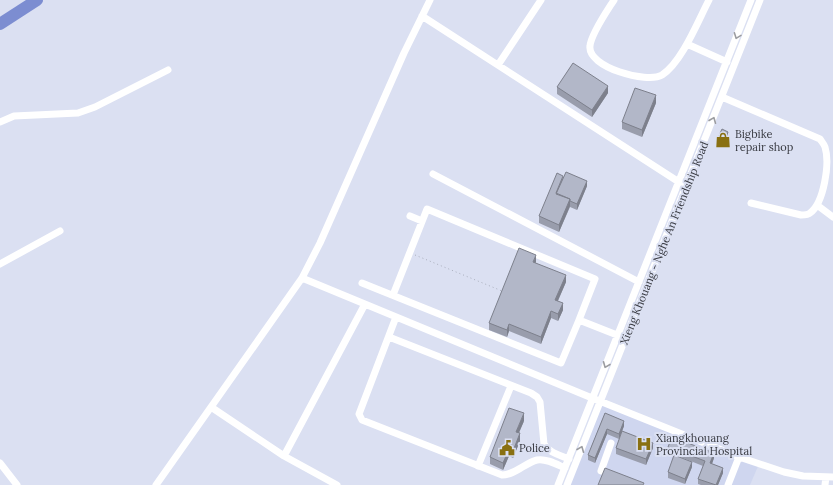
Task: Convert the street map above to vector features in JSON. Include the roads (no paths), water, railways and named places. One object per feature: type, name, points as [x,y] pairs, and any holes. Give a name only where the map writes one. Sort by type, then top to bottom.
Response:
[{"type":"street","points":[[156,485],[302,278],[320,243],[398,66],[430,0]]},
{"type":"street","points":[[498,65],[541,0]]},
{"type":"street","points":[[614,0],[593,37],[590,47],[591,54],[597,61],[618,71],[640,78],[656,78],[672,66],[687,44],[709,0]]},
{"type":"street","name":"Xieng Khouang - Nghe An Friendship Road","points":[[558,485],[751,0]]},
{"type":"street","name":"Xieng Khouang - Nghe An Friendship Road","points":[[567,485],[760,0]]},
{"type":"street","points":[[422,16],[678,183],[686,186]]},
{"type":"street","points":[[687,44],[727,62]]},
{"type":"street","points":[[0,122],[14,116],[78,113],[96,107],[168,70]]},
{"type":"street","points":[[722,97],[820,139],[825,146],[827,158],[826,176],[817,205],[809,214],[801,215],[751,203]]},
{"type":"street","points":[[433,174],[639,282]]},
{"type":"street","points":[[817,205],[833,217]]},
{"type":"street","points":[[362,283],[393,296],[561,363],[595,280],[427,209],[393,296]]},
{"type":"street","points":[[410,216],[422,221]]},
{"type":"street","points":[[0,264],[60,231]]},
{"type":"street","points":[[302,278],[739,458],[784,472],[803,476],[830,477],[825,485]]},
{"type":"street","points":[[284,456],[365,304]]},
{"type":"street","points":[[396,317],[359,414],[362,420],[502,475],[508,475],[538,459],[565,468]]},
{"type":"street","points":[[579,320],[617,335]]},
{"type":"street","points":[[389,337],[531,393],[537,397],[540,402],[544,444],[546,449],[569,459]]},
{"type":"street","points":[[478,466],[511,386]]},
{"type":"street","points":[[211,407],[284,456],[337,485]]},
{"type":"street","points":[[601,471],[611,443]]},
{"type":"street","points":[[728,485],[739,458]]},
{"type":"street","points":[[0,463],[17,485]]},
{"type":"waterway","points":[[0,24],[37,0]]},
{"type":"place","name":"Bigbike repair shop","points":[[723,140]]},
{"type":"place","name":"Xiangkhouang Provincial Hospital","points":[[644,444]]},
{"type":"place","name":"Police","points":[[507,448]]}]
